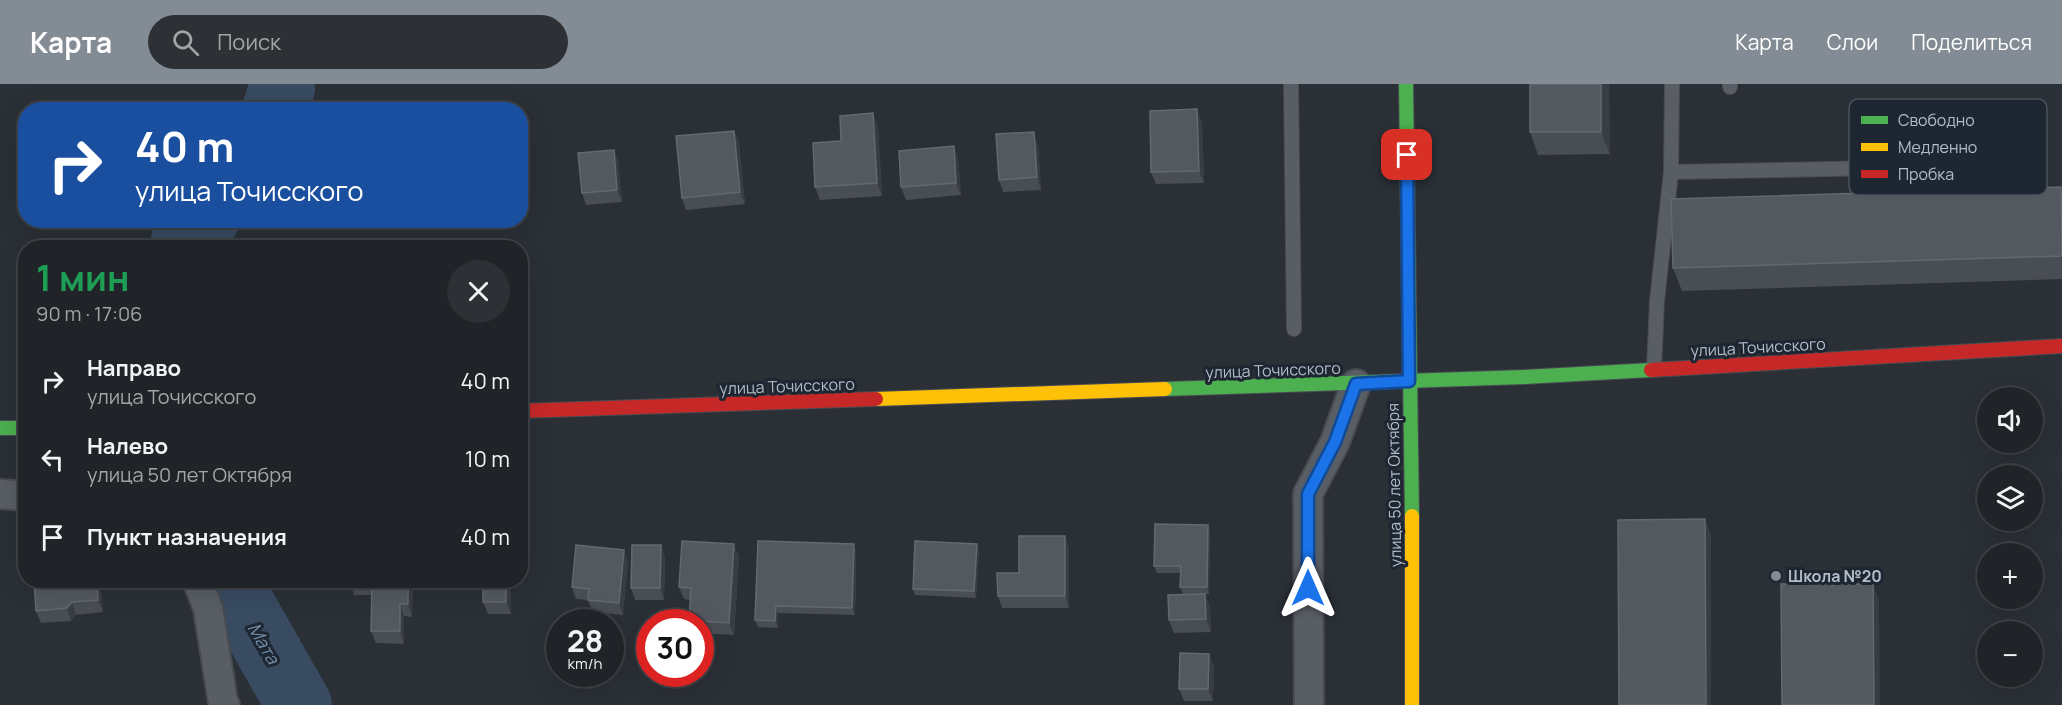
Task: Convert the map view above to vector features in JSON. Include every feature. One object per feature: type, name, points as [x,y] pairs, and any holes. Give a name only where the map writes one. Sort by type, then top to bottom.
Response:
[{"type":"street","name":"улица 50 лет Октября","points":[[1406,84],[1412,705]]},
{"type":"street","name":"улица Точисского","points":[[528,411],[1356,384],[2062,346]]},
{"type":"street","points":[[1309,705],[1308,494],[1335,442],[1356,384]]},
{"type":"street","points":[[0,428],[18,428]]},
{"type":"street","points":[[0,494],[18,495]]},
{"type":"street","points":[[200,588],[208,608],[225,705]]},
{"type":"lane","points":[[1291,84],[1294,329]]},
{"type":"lane","points":[[1654,369],[1657,301],[1671,172],[1672,84]]},
{"type":"lane","points":[[1671,172],[1849,169]]},
{"type":"building","points":[[1530,84],[1601,84],[1601,132],[1530,132]]},
{"type":"building","points":[[1197,109],[1199,171],[1151,172],[1150,111]]},
{"type":"building","points":[[873,113],[877,183],[815,187],[813,143],[841,141],[840,116]]},
{"type":"building","points":[[734,131],[740,192],[682,198],[676,136]]},
{"type":"building","points":[[1034,132],[1037,177],[999,180],[996,134]]},
{"type":"building","points":[[954,146],[956,183],[901,187],[899,151]]},
{"type":"building","points":[[614,150],[617,190],[582,193],[578,153]]},
{"type":"building","points":[[2047,187],[2061,187],[2062,256],[1673,268],[1671,199],[1849,194],[2047,195]]},
{"type":"building","points":[[1705,519],[1706,705],[1619,705],[1618,520]]},
{"type":"building","points":[[1155,524],[1208,525],[1207,587],[1180,587],[1181,566],[1154,566]]},
{"type":"building","points":[[1019,536],[1065,536],[1065,596],[998,596],[997,573],[1019,573]]},
{"type":"building","points":[[682,541],[734,544],[729,623],[714,622],[714,609],[690,609],[691,588],[679,587]]},
{"type":"building","points":[[758,541],[854,544],[852,608],[776,606],[775,621],[755,620]]},
{"type":"building","points":[[915,541],[977,544],[974,591],[913,589]]},
{"type":"building","points":[[576,545],[624,550],[619,603],[588,600],[589,589],[572,587]]},
{"type":"building","points":[[632,545],[661,545],[660,588],[631,588]]},
{"type":"building","points":[[1781,584],[1873,584],[1874,705],[1782,705]]},
{"type":"building","points":[[35,588],[97,588],[98,600],[72,602],[67,608],[36,611]]},
{"type":"building","points":[[372,588],[408,588],[408,604],[400,604],[400,631],[371,631]]},
{"type":"building","points":[[483,588],[506,588],[506,602],[483,602]]},
{"type":"building","points":[[1205,594],[1206,619],[1169,620],[1168,595]]},
{"type":"building","points":[[1180,653],[1209,654],[1208,689],[1179,689]]},
{"type":"waterway","name":"Мата","points":[[278,102],[281,84]]},
{"type":"waterway","name":"Мата","points":[[184,240],[197,228]]},
{"type":"waterway","name":"Мата","points":[[233,588],[299,705]]},
{"type":"traffic: fast","points":[[1406,84],[1412,516]]},
{"type":"traffic: fast","points":[[1165,389],[1524,377],[1651,370]]},
{"type":"traffic: fast","points":[[0,428],[18,428]]},
{"type":"traffic: slow","points":[[876,399],[1165,389]]},
{"type":"traffic: slow","points":[[1412,516],[1412,705]]},
{"type":"traffic: jam","points":[[1651,370],[2062,346]]},
{"type":"traffic: jam","points":[[528,411],[876,399]]},
{"type":"place","name":"Школа №20","points":[[1776,576]]},
{"type":"route","points":[[1308,588],[1308,494],[1335,442],[1356,384],[1409,381],[1407,155]]}]
